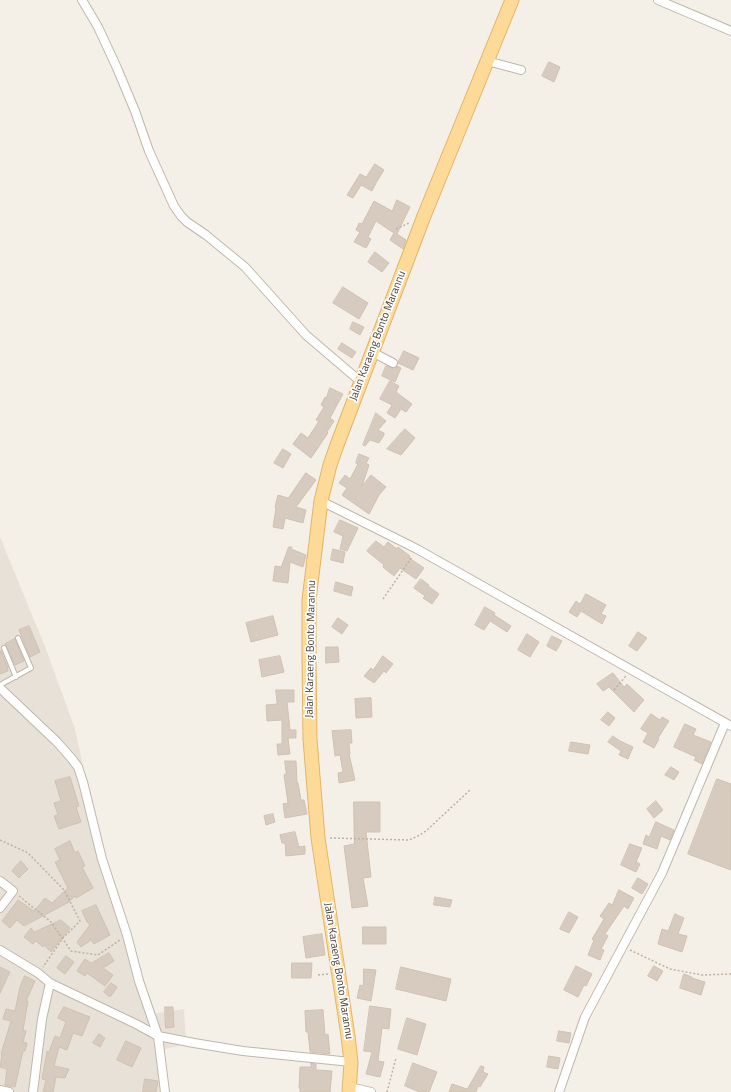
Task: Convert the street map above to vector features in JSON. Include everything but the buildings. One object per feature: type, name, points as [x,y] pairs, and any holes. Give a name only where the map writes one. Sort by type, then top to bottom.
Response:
[{"type":"main road","name":"Jalan Karaeng Bonto Marannu","points":[[350,1090],[351,1062],[318,838],[310,739],[310,584],[321,501],[330,466],[372,352],[424,216],[512,0]]},
{"type":"street","points":[[82,0],[98,27],[117,68],[135,111],[149,151],[174,206],[187,222],[246,267],[306,335],[361,382]]},
{"type":"street","points":[[658,0],[731,31]]},
{"type":"street","points":[[487,61],[521,70]]},
{"type":"street","points":[[372,352],[393,363]]},
{"type":"street","points":[[321,501],[417,549],[728,724],[662,873],[584,1017],[560,1092]]},
{"type":"street","points":[[0,686],[57,742],[78,767],[102,859],[127,935],[139,981],[158,1036],[165,1092]]},
{"type":"street","points":[[0,881],[13,891],[0,908]]},
{"type":"street","points":[[0,950],[38,973],[50,983],[158,1036],[194,1044],[243,1051],[351,1062]]},
{"type":"street","points":[[33,1092],[42,1019],[50,983]]},
{"type":"street","points":[[0,1090],[8,1092]]},
{"type":"street","points":[[350,1090],[371,1092]]},
{"type":"lane","points":[[0,686],[31,668],[18,638]]},
{"type":"lane","points":[[4,648],[16,678]]},
{"type":"path","points":[[383,599],[417,549]]},
{"type":"path","points":[[614,690],[631,670]]},
{"type":"path","points":[[318,838],[409,840],[426,831],[470,790]]},
{"type":"path","points":[[0,840],[28,854],[64,890],[80,921],[63,938],[38,973]]},
{"type":"path","points":[[13,891],[52,922],[72,951],[98,955],[127,935]]},
{"type":"path","points":[[623,947],[670,969],[702,975],[731,974]]},
{"type":"path","points":[[387,1092],[396,1058]]},
{"type":"shaded area","points":[[0,537],[46,649],[75,729],[106,873],[152,1014],[184,1009],[186,1044],[165,1049],[162,1072],[163,1092],[0,1092]]}]
